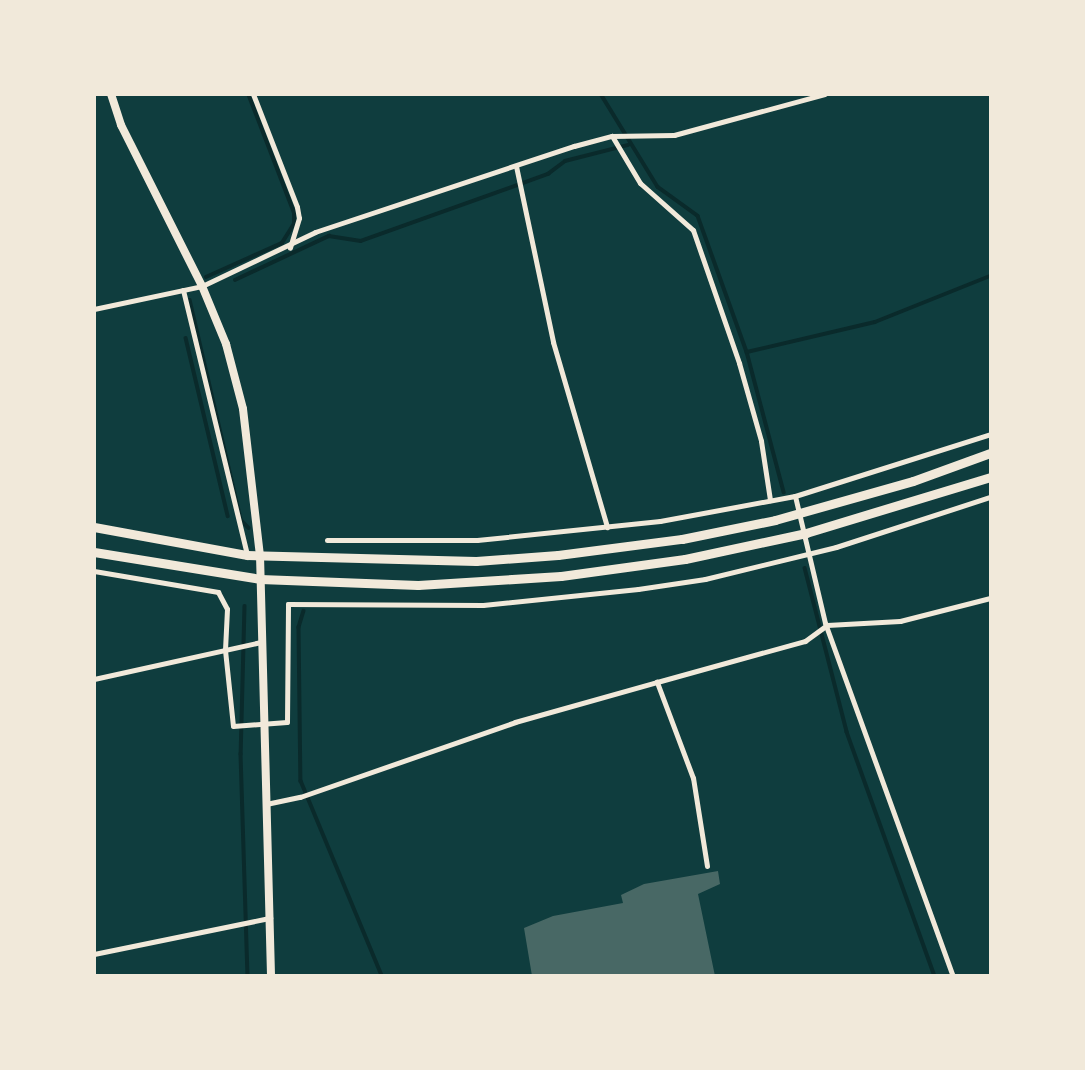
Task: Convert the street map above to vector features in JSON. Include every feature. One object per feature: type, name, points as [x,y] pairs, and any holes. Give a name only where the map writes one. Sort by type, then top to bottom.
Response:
[{"type":"highway","points":[[94,527],[247,555],[476,561],[558,555],[682,540],[801,514],[990,453]]},
{"type":"highway","points":[[94,552],[260,579],[418,585],[561,576],[685,559],[806,533],[990,477]]},
{"type":"main road","points":[[111,94],[121,125],[202,286],[226,344],[243,409],[260,555],[271,975]]},
{"type":"street","points":[[253,94],[297,207],[299,218],[290,248]]},
{"type":"street","points":[[94,309],[202,286],[290,248],[316,232],[615,136],[633,138],[733,122],[825,94]]},
{"type":"street","points":[[615,136],[647,191],[684,217],[693,230],[739,363],[761,441],[770,500]]},
{"type":"street","points":[[516,166],[553,342],[607,527]]},
{"type":"street","points":[[183,290],[247,555]]},
{"type":"street","points":[[327,540],[477,540],[607,527],[795,496],[990,434]]},
{"type":"street","points":[[795,496],[827,625],[953,975]]},
{"type":"street","points":[[94,571],[218,592],[227,609],[225,650],[233,726],[264,724],[287,722],[288,604],[320,601],[418,607],[573,599],[705,579],[809,553],[990,497]]},
{"type":"street","points":[[265,804],[300,797],[515,722],[805,641],[827,625],[900,621],[990,598]]},
{"type":"street","points":[[94,679],[261,642]]},
{"type":"street","points":[[657,682],[693,778],[707,866]]},
{"type":"street","points":[[94,954],[270,918]]},
{"type":"building","points":[[718,871],[720,884],[698,894],[715,976],[532,976],[524,928],[553,916],[623,903],[621,895],[644,884]]},
{"type":"waterway","points":[[206,277],[282,243],[294,224],[294,213],[248,94]]},
{"type":"waterway","points":[[601,94],[658,187],[698,216],[747,352],[784,492]]},
{"type":"waterway","points":[[235,280],[329,236],[361,241],[548,174],[565,161],[628,145]]},
{"type":"waterway","points":[[747,352],[875,322],[990,276]]},
{"type":"waterway","points":[[190,300],[241,520],[249,528]]},
{"type":"waterway","points":[[186,338],[228,516]]},
{"type":"waterway","points":[[805,568],[847,732],[935,976]]},
{"type":"waterway","points":[[245,606],[241,754],[248,976]]},
{"type":"waterway","points":[[304,611],[299,627],[301,781],[382,976]]}]
